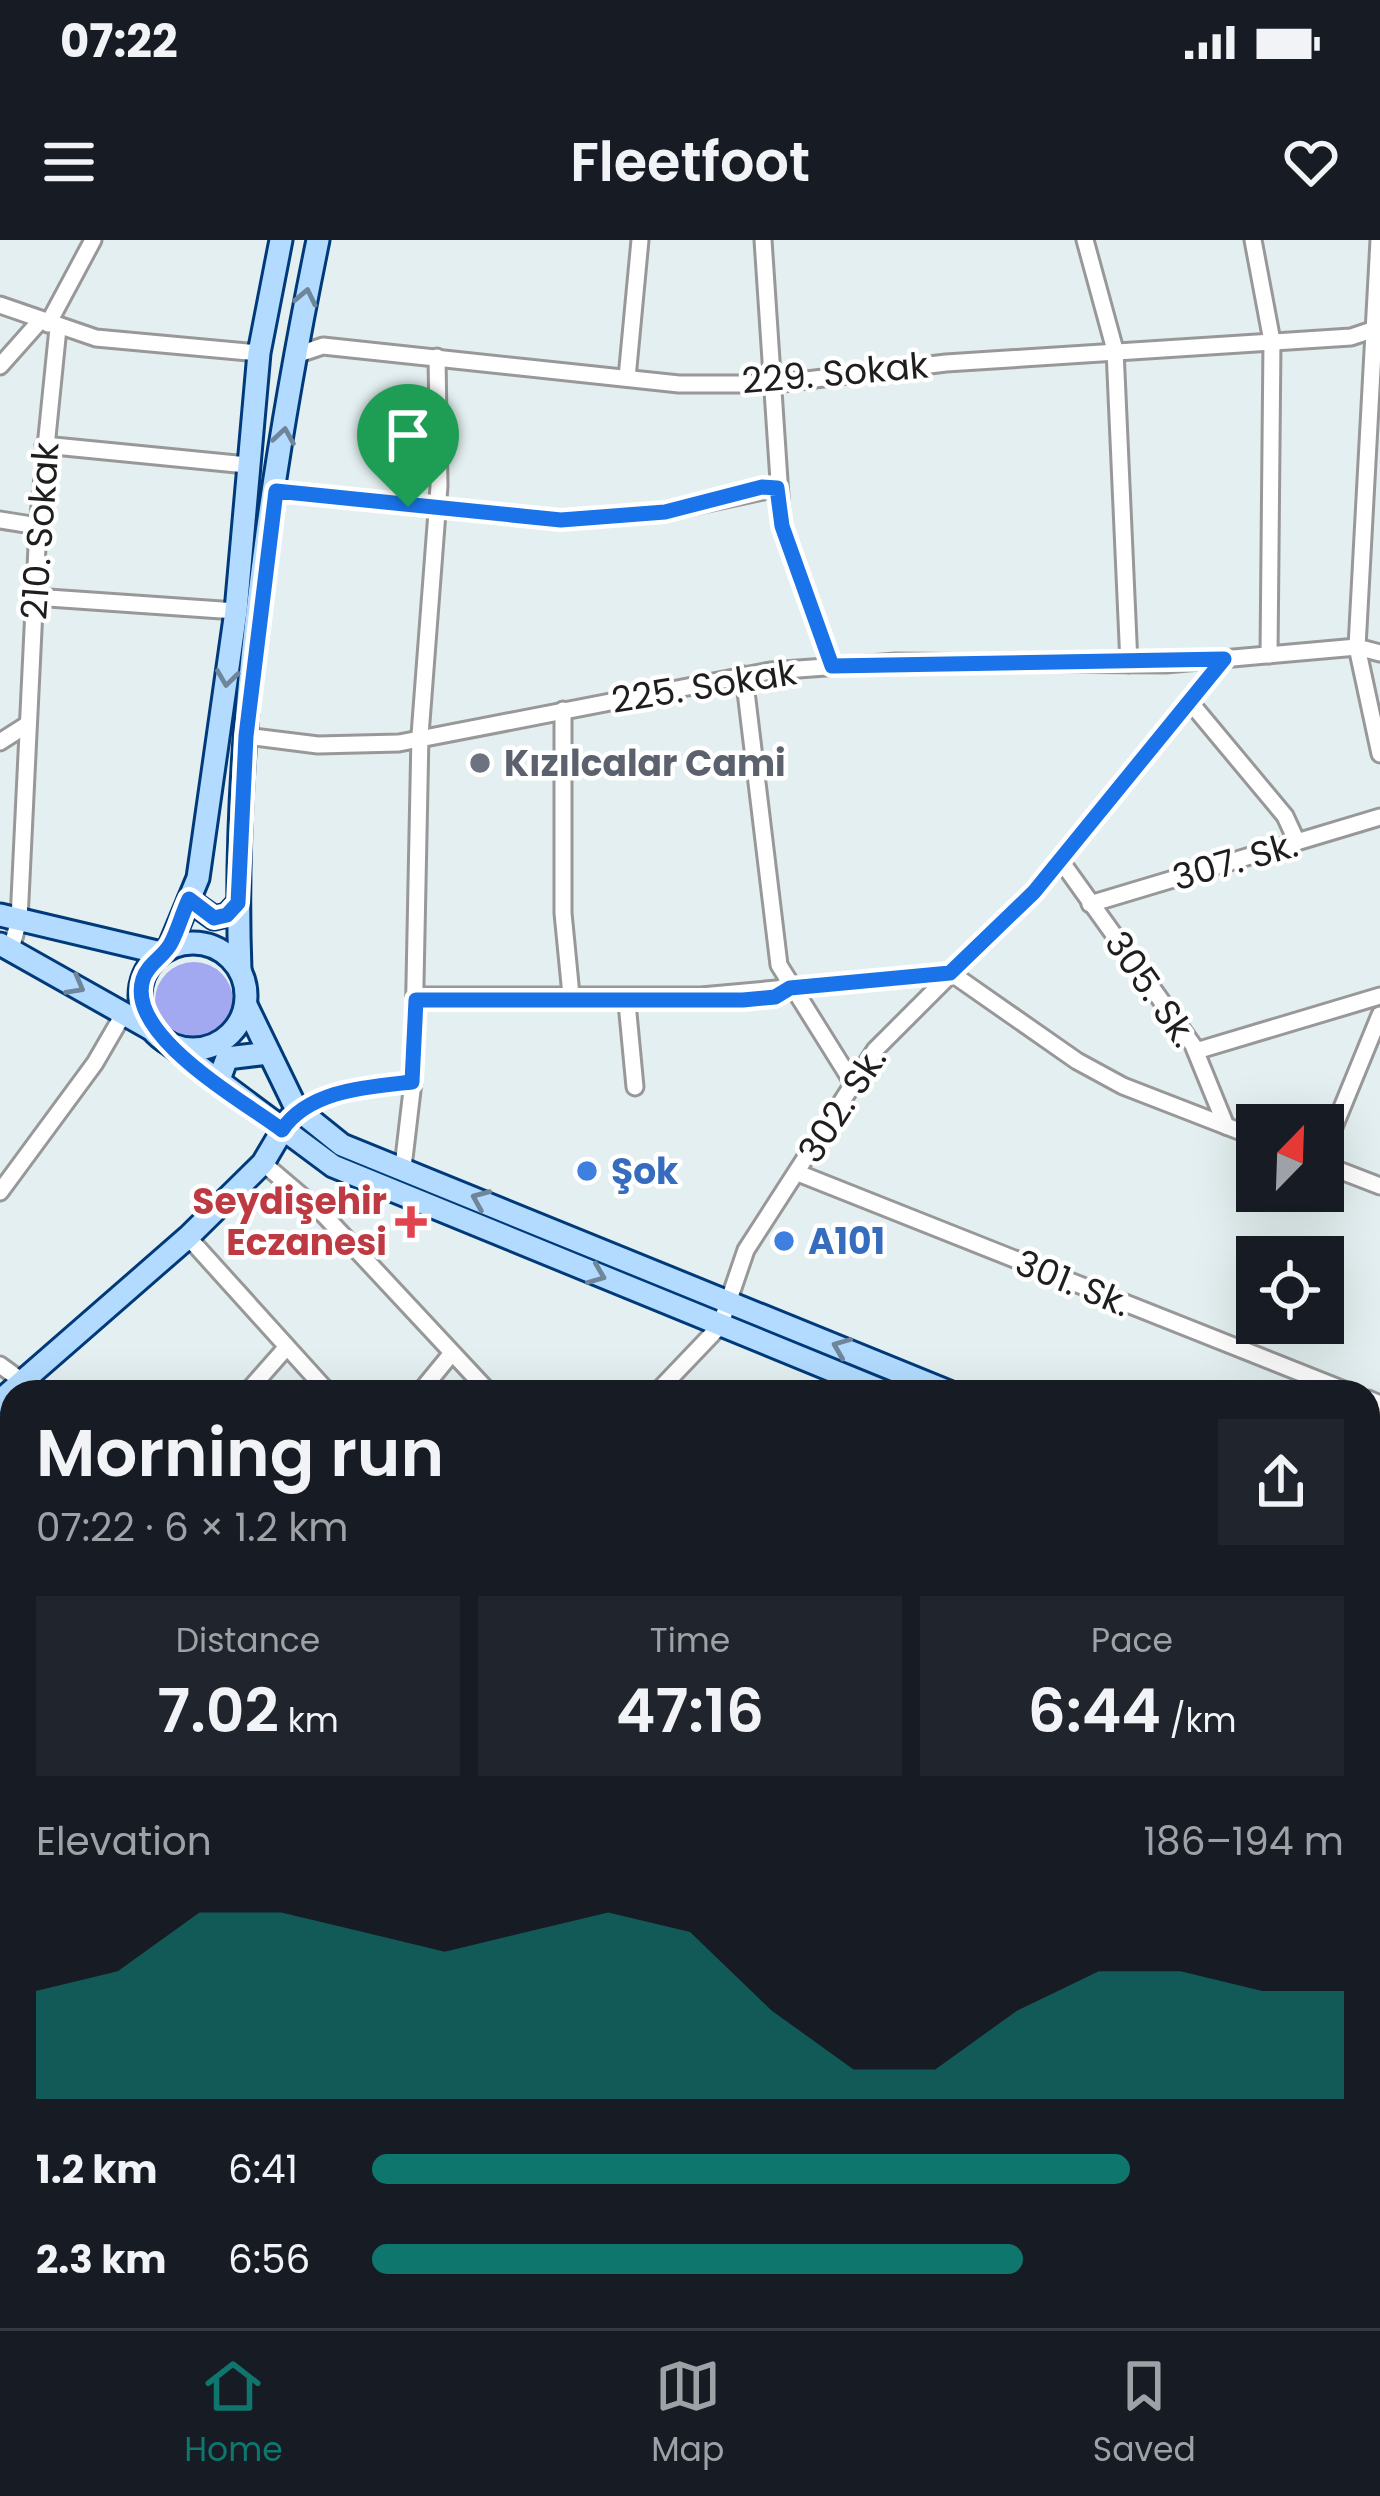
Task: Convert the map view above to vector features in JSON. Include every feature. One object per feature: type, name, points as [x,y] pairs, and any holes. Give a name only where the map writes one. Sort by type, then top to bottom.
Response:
[{"type":"main road","points":[[246,1005],[230,1035],[199,1049],[158,1036],[140,998],[149,966],[165,951],[198,878],[236,611],[259,353],[281,240]]},
{"type":"main road","points":[[318,240],[276,491],[246,736],[238,903],[246,1005],[296,1108],[342,1145],[919,1380]]},
{"type":"main road","points":[[189,899],[214,918],[227,915],[238,903]]},
{"type":"main road","points":[[9,918],[165,951],[201,943],[230,957],[240,970]]},
{"type":"main road","points":[[6,947],[124,1012],[333,1166],[855,1380]]},
{"type":"main road","points":[[218,1082],[227,1058],[269,1053]]},
{"type":"main road","points":[[35,1380],[263,1163],[296,1108]]},
{"type":"street","points":[[0,366],[48,324],[93,240]]},
{"type":"street","points":[[627,378],[640,240]]},
{"type":"street","points":[[763,240],[782,526],[832,666]]},
{"type":"street","points":[[1085,240],[1114,350],[1129,664]]},
{"type":"street","points":[[1252,240],[1272,341],[1269,655]]},
{"type":"street","points":[[1379,240],[1357,646],[1380,754]]},
{"type":"street","points":[[0,305],[96,338],[227,354],[259,353]]},
{"type":"street","name":"210. Sokak","points":[[6,947],[22,851],[48,324]]},
{"type":"street","name":"229. Sokak","points":[[296,355],[323,346],[627,378],[774,384],[1114,350],[1351,337],[1375,329]]},
{"type":"street","points":[[403,1167],[416,998],[420,735],[438,510],[437,357]]},
{"type":"street","points":[[44,445],[247,465]]},
{"type":"street","points":[[276,491],[561,520],[665,512],[777,488]]},
{"type":"street","points":[[0,520],[38,526]]},
{"type":"street","points":[[34,597],[236,611]]},
{"type":"street","name":"225. Sokak","points":[[246,736],[317,745],[399,743],[420,735],[745,675],[832,666],[1129,664],[1357,646],[1380,653]]},
{"type":"street","name":"302. Sk.","points":[[720,1326],[746,1250],[875,1050],[1060,861],[1224,659]]},
{"type":"street","points":[[745,675],[779,965],[854,1084]]},
{"type":"street","points":[[1190,702],[1285,816],[1298,842]]},
{"type":"street","points":[[563,710],[563,913],[571,995]]},
{"type":"street","points":[[0,742],[28,724]]},
{"type":"street","name":"307. Sk.","points":[[1090,904],[1380,817]]},
{"type":"street","points":[[4,851],[22,851]]},
{"type":"street","name":"305. Sk.","points":[[1060,861],[1196,1051],[1226,1126]]},
{"type":"street","points":[[416,998],[700,996],[950,973],[1077,1061],[1123,1086],[1236,1130]]},
{"type":"street","points":[[416,998],[627,1004],[775,997],[790,988]]},
{"type":"street","points":[[1196,1051],[1380,996]]},
{"type":"street","points":[[627,1004],[635,1087]]},
{"type":"street","points":[[0,1192],[95,1063],[124,1012]]},
{"type":"street","points":[[1344,1104],[1380,1016]]},
{"type":"street","points":[[296,1108],[360,1088],[412,1082]]},
{"type":"street","points":[[263,1163],[324,1215],[478,1380]]},
{"type":"street","name":"301. Sk.","points":[[798,1172],[1319,1380]]},
{"type":"street","points":[[1344,1172],[1380,1186]]},
{"type":"street","points":[[188,1237],[316,1380]]},
{"type":"street","points":[[668,1380],[720,1326]]},
{"type":"street","points":[[258,1380],[285,1349]]},
{"type":"street","points":[[430,1380],[452,1353]]},
{"type":"shaded area","points":[[194,962],[222,973],[233,1001],[222,1029],[194,1040],[166,1029],[155,1001],[166,973]]},
{"type":"place","name":"Kızılcalar Cami","points":[[480,763]]},
{"type":"place","name":"Şok","points":[[587,1171]]},
{"type":"place","name":"Seydişehir Eczanesi","points":[[411,1222]]},
{"type":"place","name":"A101","points":[[784,1241]]},
{"type":"route","points":[[762,487],[777,488],[782,526],[832,666],[896,662],[1166,664],[1224,659],[1034,892],[950,973],[790,988],[775,997],[743,1000],[642,1004],[416,1000],[412,1082],[360,1088],[296,1108],[282,1130],[152,1030],[143,1015],[142,981],[149,966],[169,948],[189,899],[199,912],[214,918],[227,915],[238,903],[246,736],[276,491],[408,507],[561,520],[665,512],[762,487]]}]
